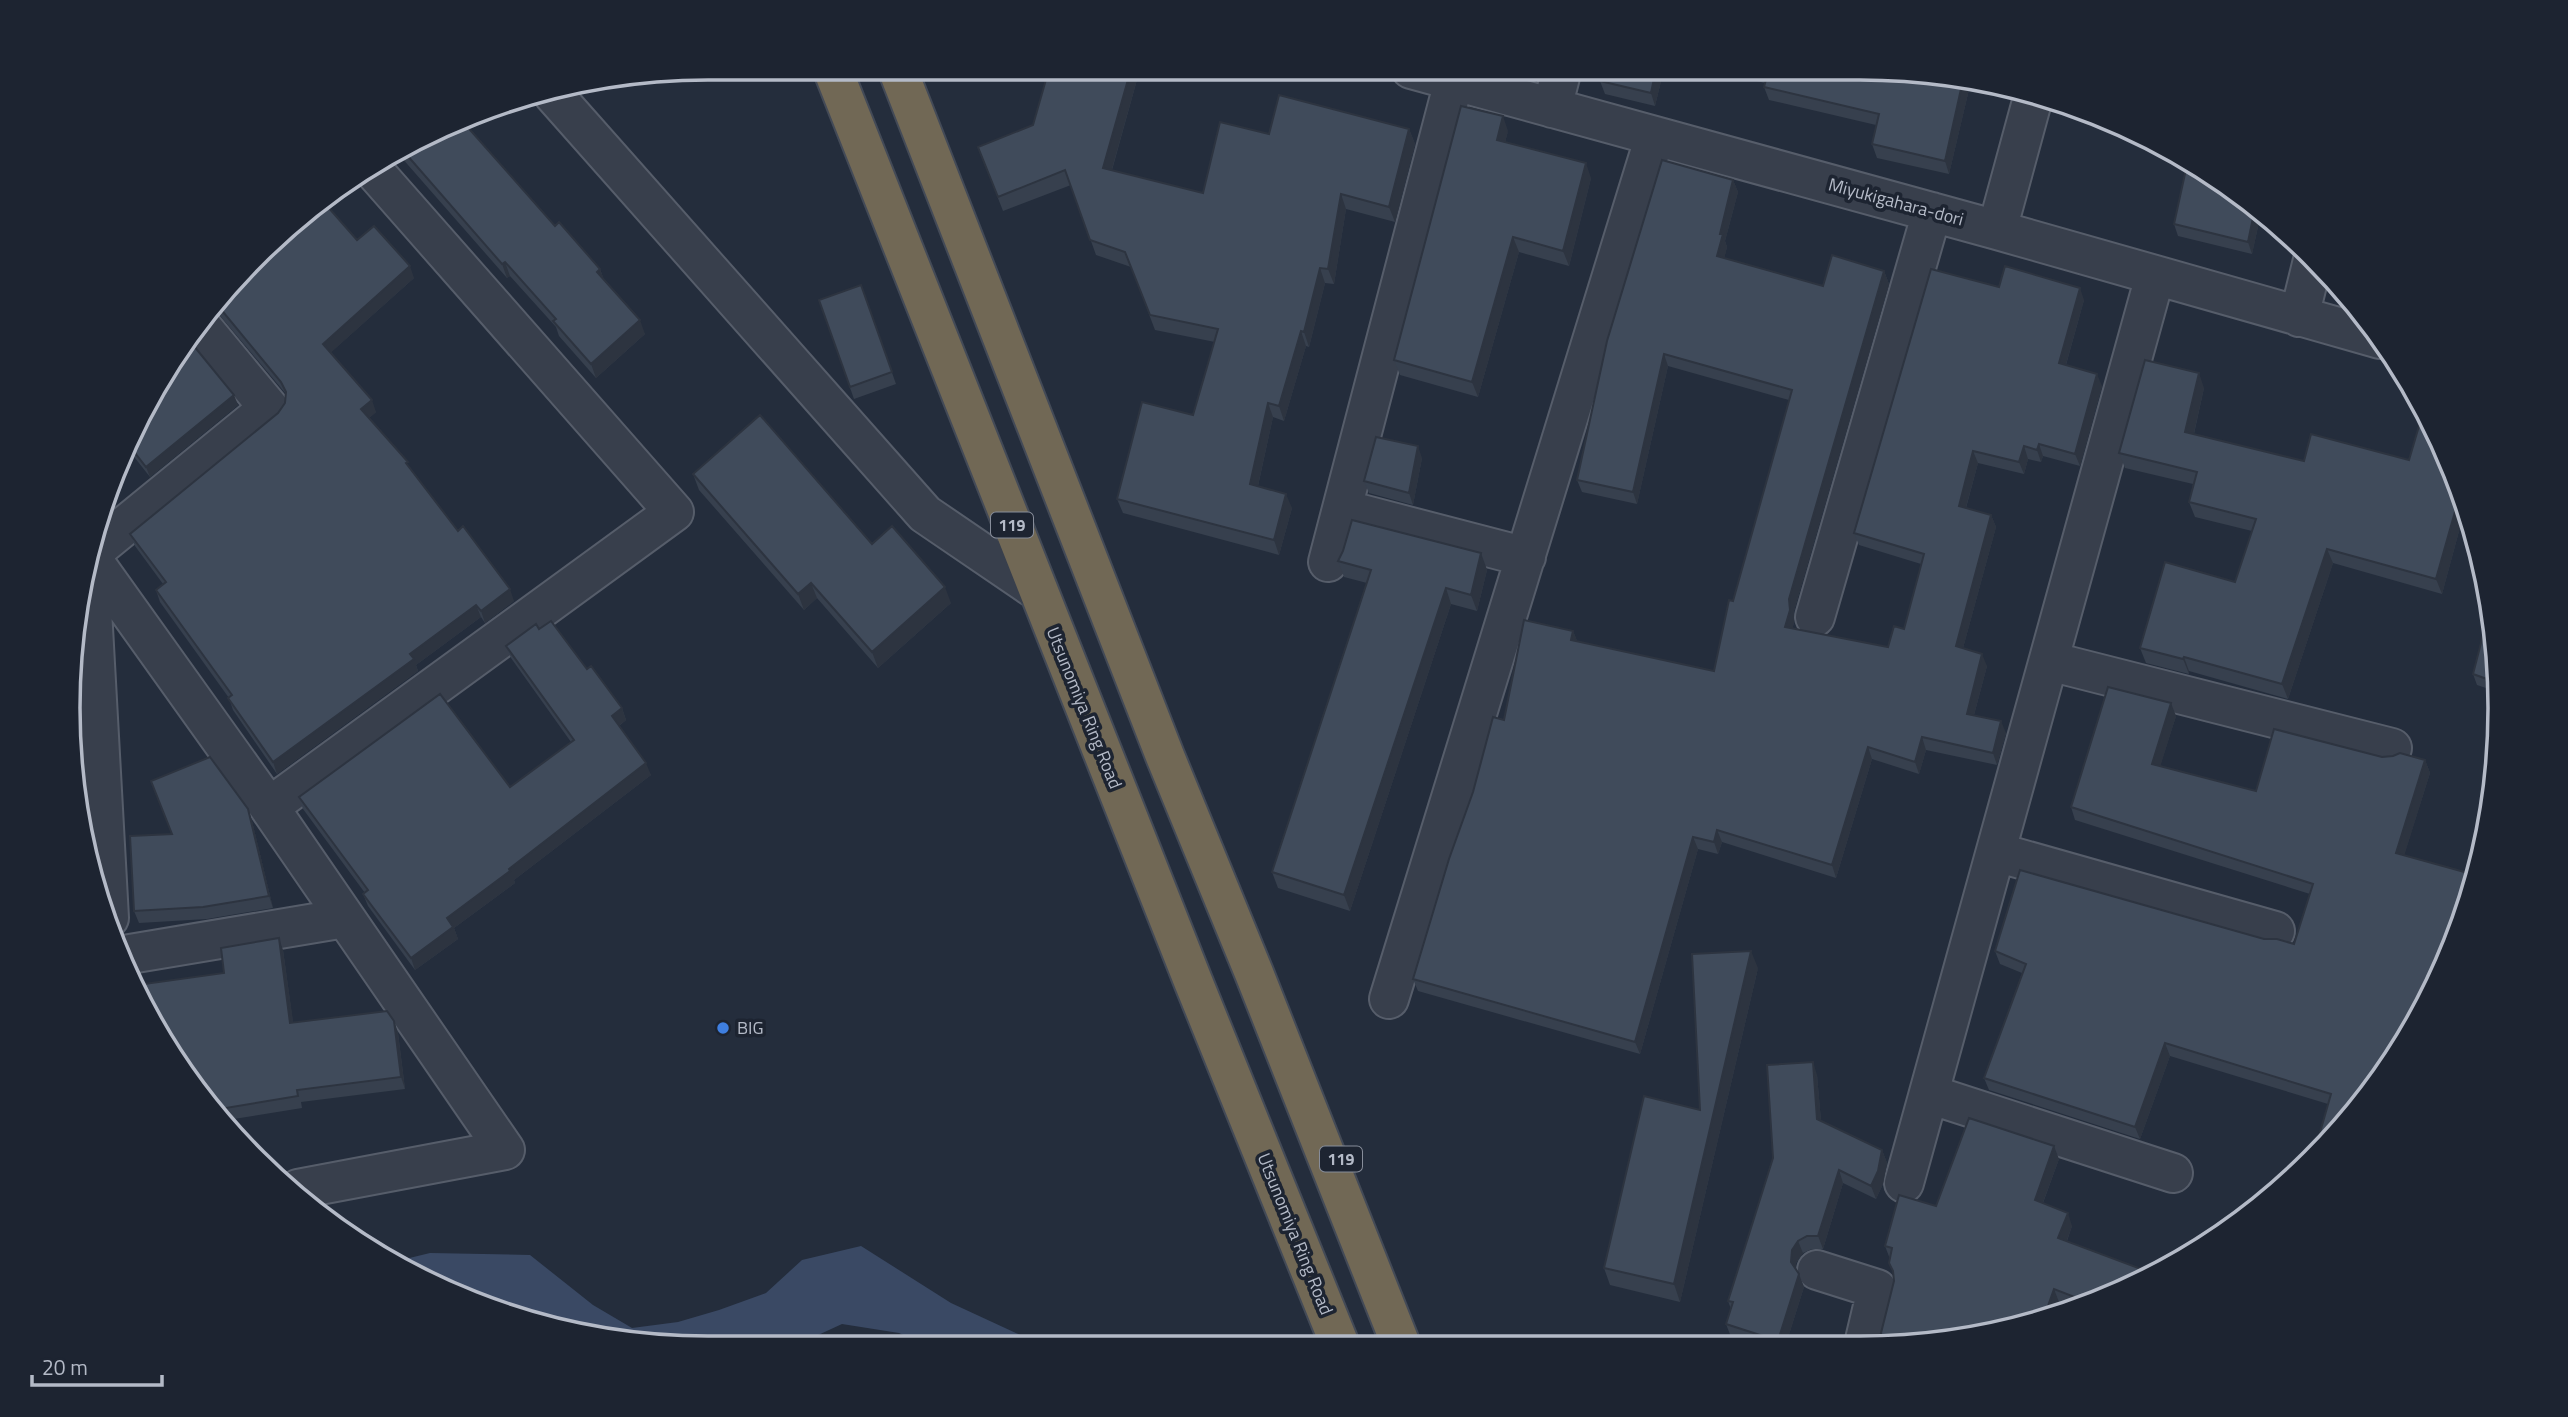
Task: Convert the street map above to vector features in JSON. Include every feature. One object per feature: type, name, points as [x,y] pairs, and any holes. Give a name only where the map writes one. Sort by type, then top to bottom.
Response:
[{"type":"highway","name":"Utsunomiya Ring Road","points":[[837,80],[1336,1336]]},
{"type":"highway","name":"119","points":[[902,80],[1165,756],[1397,1336]]},
{"type":"highway","name":"119","points":[[1254,973],[1424,1336]]},
{"type":"highway","name":"119","points":[[1193,981],[1318,1336]]},
{"type":"street","name":"Miyukigahara-dori","points":[[1450,80],[1997,230],[2364,335]]},
{"type":"street","points":[[1552,108],[1559,80]]},
{"type":"street","points":[[1328,562],[1454,81]]},
{"type":"street","points":[[559,99],[925,513],[1038,591]]},
{"type":"street","points":[[1997,230],[2031,105]]},
{"type":"street","points":[[1389,999],[1655,136]]},
{"type":"street","points":[[269,807],[674,512],[378,175]]},
{"type":"street","points":[[1815,617],[1932,212]]},
{"type":"street","points":[[2299,317],[2310,271]]},
{"type":"street","points":[[1904,1183],[2155,276]]},
{"type":"street","points":[[103,544],[269,408],[206,332]]},
{"type":"street","points":[[1342,509],[1526,557]]},
{"type":"street","points":[[97,567],[269,807],[505,1150],[303,1188]]},
{"type":"street","points":[[91,596],[107,888]]},
{"type":"street","points":[[2049,661],[2392,748]]},
{"type":"street","points":[[1996,852],[2275,931]]},
{"type":"street","points":[[130,954],[345,918]]},
{"type":"street","points":[[1929,1094],[2174,1173]]},
{"type":"street","points":[[1817,1269],[1877,1289],[1872,1336]]},
{"type":"water","points":[[861,1246],[951,1303],[1022,1336],[905,1336],[842,1324],[816,1336],[667,1335],[627,1331],[546,1315],[507,1303],[468,1289],[406,1259],[430,1253],[530,1255],[593,1305],[632,1328],[678,1322],[766,1293],[802,1260]]},
{"type":"building","points":[[1046,80],[1128,80],[1103,168],[1203,193],[1220,122],[1269,134],[1279,95],[1409,129],[1389,207],[1341,194],[1328,269],[1320,268],[1304,332],[1301,331],[1279,406],[1268,403],[1250,484],[1286,494],[1274,540],[1117,499],[1142,402],[1193,415],[1218,329],[1150,315],[1125,252],[1090,240],[1065,170],[998,197],[978,147],[1033,125]]},
{"type":"building","points":[[1600,80],[1654,80],[1651,93]]},
{"type":"building","points":[[1766,80],[1859,80],[1961,89],[1945,161],[1872,144],[1879,114],[1764,87]]},
{"type":"building","points":[[1461,106],[1503,116],[1497,140],[1586,163],[1563,251],[1513,237],[1472,382],[1394,360]]},
{"type":"building","points":[[468,128],[555,226],[559,222],[600,269],[597,272],[640,320],[591,364],[553,321],[556,319],[505,262],[502,264],[409,157]]},
{"type":"building","points":[[1662,160],[1733,180],[1717,256],[1823,286],[1832,255],[1884,271],[1789,599],[1790,610],[1785,627],[1888,647],[1894,626],[1904,629],[1924,554],[1854,533],[1931,269],[1999,287],[2005,266],[2080,288],[2059,363],[2097,374],[2075,454],[2039,444],[2037,450],[2024,446],[2019,462],[1973,451],[1959,506],[1991,515],[1956,646],[1982,654],[1967,714],[2001,721],[1993,753],[1922,737],[1915,762],[1868,747],[1832,865],[1717,830],[1714,842],[1693,837],[1635,1042],[1413,979],[1449,859],[1473,792],[1493,717],[1504,720],[1524,620],[1573,631],[1571,640],[1714,671],[1729,600],[1733,601],[1792,390],[1664,354],[1633,492],[1577,480],[1607,341]]},
{"type":"building","points":[[2185,172],[2253,219],[2248,242],[2174,224]]},
{"type":"building","points":[[329,208],[357,240],[374,226],[410,266],[323,344],[372,400],[361,409],[408,462],[406,463],[458,531],[463,526],[510,589],[481,611],[476,605],[410,654],[414,659],[273,762],[228,698],[232,695],[156,590],[166,582],[130,534],[278,413],[285,403],[286,392],[281,382],[222,311],[264,264]]},
{"type":"building","points":[[861,285],[892,372],[850,387],[819,300]]},
{"type":"building","points":[[195,347],[234,395],[146,467],[135,453],[165,394]]},
{"type":"building","points":[[2145,360],[2199,373],[2185,432],[2304,461],[2311,434],[2409,460],[2419,425],[2440,468],[2455,511],[2436,579],[2327,549],[2282,684],[2140,648],[2165,562],[2235,582],[2256,519],[2189,502],[2197,472],[2119,453]]},
{"type":"building","points":[[760,415],[872,544],[892,526],[945,587],[872,652],[811,583],[798,594],[693,474]]},
{"type":"building","points":[[1376,437],[1418,446],[1409,493],[1364,481]]},
{"type":"building","points":[[1352,520],[1481,553],[1471,595],[1446,588],[1344,895],[1272,872],[1371,570],[1338,561]]},
{"type":"building","points":[[551,621],[587,669],[591,666],[622,708],[612,716],[646,763],[447,918],[453,927],[411,958],[363,894],[368,890],[299,797],[440,694],[510,787],[574,740],[506,646],[536,624],[539,629]]},
{"type":"building","points":[[2483,636],[2487,679],[2473,674]]},
{"type":"building","points":[[2108,687],[2171,703],[2152,764],[2256,791],[2274,729],[2382,757],[2400,753],[2425,760],[2396,853],[2466,872],[2440,949],[2423,986],[2382,1057],[2358,1091],[2319,1137],[2331,1094],[2165,1043],[2135,1127],[1984,1078],[2026,964],[1995,951],[2020,870],[2264,939],[2277,939],[2294,944],[2313,884],[2071,807]]},
{"type":"building","points":[[210,757],[248,809],[269,896],[203,907],[134,911],[130,836],[172,834],[151,781]]},
{"type":"building","points":[[279,938],[290,1023],[387,1011],[394,1021],[401,1077],[297,1090],[298,1096],[224,1108],[186,1057],[144,984],[224,973],[221,948]]},
{"type":"building","points":[[1751,951],[1674,1284],[1604,1268],[1644,1096],[1700,1110],[1692,954]]},
{"type":"building","points":[[1813,1062],[1817,1119],[1882,1150],[1878,1171],[1871,1186],[1839,1170],[1818,1236],[1807,1236],[1798,1241],[1792,1250],[1791,1262],[1799,1274],[1780,1336],[1763,1336],[1726,1324],[1733,1302],[1728,1301],[1773,1158],[1767,1065]]},
{"type":"building","points":[[1969,1118],[2054,1146],[2035,1200],[2068,1213],[2058,1238],[2142,1269],[2076,1298],[2054,1289],[2048,1307],[2022,1315],[1941,1331],[1880,1335],[1894,1281],[1889,1263],[1892,1248],[1885,1246],[1899,1195],[1936,1206]]},
{"type":"place","name":"BIG","points":[[723,1028]]}]
